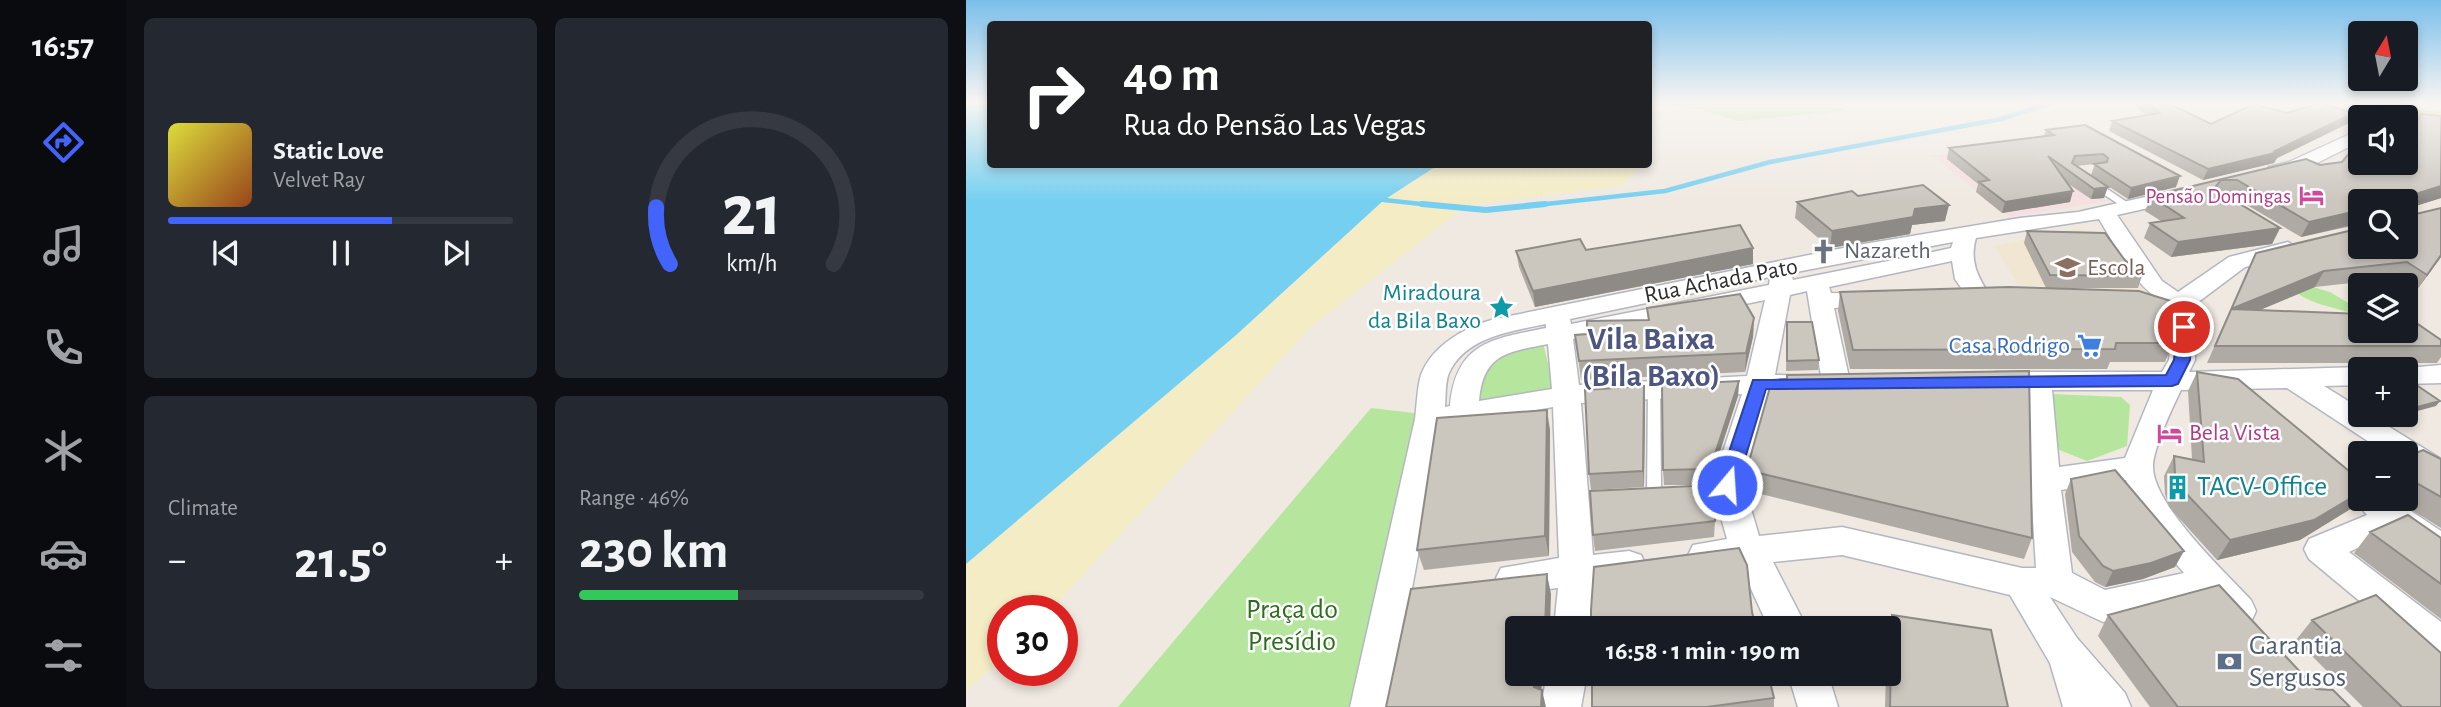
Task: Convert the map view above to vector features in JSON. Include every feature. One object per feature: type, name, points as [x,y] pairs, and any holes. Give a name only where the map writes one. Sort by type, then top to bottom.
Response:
[{"type":"street","points":[[2256,176],[2296,166],[2348,140]]},
{"type":"street","name":"Rua Achada Pato","points":[[1429,419],[1435,374],[1448,354],[1471,337],[1495,327],[1558,324],[1964,242],[2202,190],[2180,178]]},
{"type":"street","points":[[2105,212],[2154,286],[2170,297],[2185,301]]},
{"type":"street","points":[[2129,300],[2185,301],[2237,262],[2304,245],[2276,234]]},
{"type":"street","points":[[1964,242],[1968,279],[1979,297]]},
{"type":"street","name":"Rua Achada Pato","points":[[1819,292],[1964,242]]},
{"type":"street","points":[[1781,279],[1759,384],[1723,493],[1782,616]]},
{"type":"street","name":"Rua Achada Pato","points":[[1781,279],[1819,292],[1897,299]]},
{"type":"street","points":[[1370,707],[1429,419],[1568,395],[1849,381],[1819,292]]},
{"type":"street","points":[[1948,298],[2004,296]]},
{"type":"street","points":[[2185,301],[2184,353],[2156,411],[2137,467],[2153,514],[2256,630]]},
{"type":"street","points":[[1558,324],[1580,499],[1574,616]]},
{"type":"street","name":"Rua Achada Pato","points":[[1464,414],[1467,377],[1474,362],[1486,352],[1558,324]]},
{"type":"street","points":[[2418,375],[2441,374]]},
{"type":"street","points":[[1970,381],[2229,381],[2348,377]]},
{"type":"street","points":[[2293,379],[2386,441]]},
{"type":"street","points":[[2038,381],[2044,481],[2038,582],[2083,707]]},
{"type":"street","points":[[2229,381],[2259,408]]},
{"type":"street","points":[[2418,461],[2441,474]]},
{"type":"street","points":[[2044,481],[2137,467]]},
{"type":"street","points":[[2378,511],[2321,549],[2441,645]]},
{"type":"street","points":[[2386,511],[2441,549]]},
{"type":"street","points":[[1486,582],[1750,549],[1842,541],[2038,582],[2103,606],[2211,582]]},
{"type":"street","points":[[1394,592],[1433,588]]},
{"type":"street","points":[[2063,650],[2111,707]]},
{"type":"street","points":[[1561,707],[1565,686]]},
{"type":"street","points":[[1812,686],[1818,707]]},
{"type":"lane","points":[[2085,178],[2129,207]]},
{"type":"lane","points":[[1654,390],[1648,494],[1679,494]]},
{"type":"shaded area","points":[[2020,146],[2107,201],[2010,217],[1933,156]]},
{"type":"shaded area","name":"Escola","points":[[2079,228],[2099,235],[2144,291],[2019,285],[1994,246]]},
{"type":"green space","points":[[2303,284],[2330,292],[2348,303],[2348,312],[2307,299],[2291,288]]},
{"type":"green space","points":[[1541,335],[1555,392],[1456,408],[1458,373],[1471,356]]},
{"type":"green space","points":[[2052,394],[2121,397],[2130,405],[2127,446],[2087,461],[2057,449]]},
{"type":"green space","name":"Praça do Presídio","points":[[1371,408],[1439,416],[1350,707],[1118,707]]},
{"type":"sand","points":[[1433,168],[1639,168],[1622,186],[1467,205],[1310,328],[1065,595],[987,595],[987,672],[966,691],[966,564],[1235,336],[1384,200]]},
{"type":"water","points":[[966,135],[987,135],[987,168],[1433,168],[1384,200],[1235,336],[966,564]]},
{"type":"building","points":[[2054,135],[2104,135],[2180,176],[2131,188],[2094,164],[2107,162],[2108,158],[2103,154],[2075,156],[2072,163],[2108,187],[2094,189],[2048,156],[2073,191],[2005,202],[1979,182],[1989,180],[1949,148]]},
{"type":"building","points":[[2140,135],[2308,135],[2275,151],[2279,152],[2208,169]]},
{"type":"building","points":[[2418,135],[2441,135],[2441,186],[2418,193],[2418,189],[2348,189],[2348,213],[2309,222],[2237,180],[2221,180],[2216,186],[2220,192],[2280,228],[2178,242],[2150,223],[2184,218],[2151,196],[2306,159],[2320,165],[2342,162],[2348,155],[2348,175],[2418,175]]},
{"type":"building","points":[[1923,185],[1949,205],[1915,209],[1913,217],[1832,231],[1797,202],[1852,191],[1858,196]]},
{"type":"building","points":[[2441,208],[2441,255],[2427,275],[2407,262],[2324,271],[2231,309],[2256,253],[2348,231],[2348,259],[2418,259],[2418,214]]},
{"type":"building","points":[[1740,225],[1753,248],[1533,291],[1516,251],[1580,239],[1586,250]]},
{"type":"building","points":[[2027,231],[2105,233],[2124,259],[2142,276],[2050,275]]},
{"type":"building","points":[[2009,287],[2139,291],[2177,303],[2173,343],[2116,343],[2115,349],[1853,350],[1840,292]]},
{"type":"building","points":[[1740,294],[1754,318],[1746,353],[1579,361],[1575,335],[1587,334],[1587,321],[1649,320],[1647,308]]},
{"type":"building","points":[[2231,309],[2348,314],[2348,343],[2418,343],[2418,324],[2441,340],[2441,346],[2215,346]]},
{"type":"building","points":[[1787,322],[1812,322],[1819,360],[1787,361]]},
{"type":"building","points":[[2029,371],[2032,538],[1750,471],[1748,465],[1772,380],[1787,379],[1787,375]]},
{"type":"building","points":[[2197,372],[2238,379],[2348,470],[2348,500],[2314,520],[2230,540],[2180,487],[2175,474],[2174,456],[2204,462]]},
{"type":"building","points":[[1739,381],[1710,469],[1663,470],[1662,385]]},
{"type":"building","points":[[1644,386],[1643,471],[1589,474],[1585,390]]},
{"type":"building","points":[[2418,386],[2440,401],[2418,407]]},
{"type":"building","points":[[1547,410],[1545,536],[1417,550],[1437,418]]},
{"type":"building","points":[[2423,450],[2441,459],[2441,497],[2418,484],[2418,452]]},
{"type":"building","points":[[2115,470],[2184,551],[2151,563],[2113,571],[2103,566],[2079,536],[2071,479]]},
{"type":"building","points":[[1714,485],[1715,521],[1593,535],[1590,491]]},
{"type":"building","points":[[2408,515],[2441,538],[2441,584],[2370,532]]},
{"type":"building","points":[[1739,548],[1747,565],[1753,616],[1591,616],[1594,567]]},
{"type":"building","points":[[1547,574],[1545,616],[1505,616],[1505,686],[1534,686],[1542,690],[1541,707],[1386,707],[1411,589]]},
{"type":"building","points":[[2219,585],[2316,689],[2333,690],[2350,707],[2178,707],[2108,615]]},
{"type":"building","points":[[2376,595],[2441,653],[2441,707],[2402,707],[2312,620]]},
{"type":"building","points":[[1901,616],[1991,630],[2008,707],[1890,707],[1890,686],[1901,686]]},
{"type":"building","points":[[1592,686],[1771,686],[1774,698],[1707,707],[1592,707]]},
{"type":"waterway","points":[[1528,206],[1665,191],[1770,162],[1915,135]]},
{"type":"waterway","points":[[1384,200],[1440,206]]},
{"type":"waterway","points":[[1422,204],[1486,210],[1545,204]]},
{"type":"place","name":"Pensão Domingas","points":[[2311,196]]},
{"type":"place","name":"Nazareth","points":[[1824,251]]},
{"type":"place","name":"Escola","points":[[2067,268]]},
{"type":"place","name":"Miradoura da Bila Baxo","points":[[1501,307]]},
{"type":"place","name":"Casa Rodrigo","points":[[2090,346]]},
{"type":"place","name":"Bela Vista","points":[[2169,433]]},
{"type":"place","name":"TACV-Office","points":[[2177,487]]},
{"type":"place","name":"Garantia Sergusos","points":[[2229,662]]},
{"type":"district","name":"Vila Baixa (Bila Baxo)","points":[[1651,358]]},
{"type":"route","points":[[1727,485],[1759,384],[2172,380],[2184,353],[2184,327]]}]
